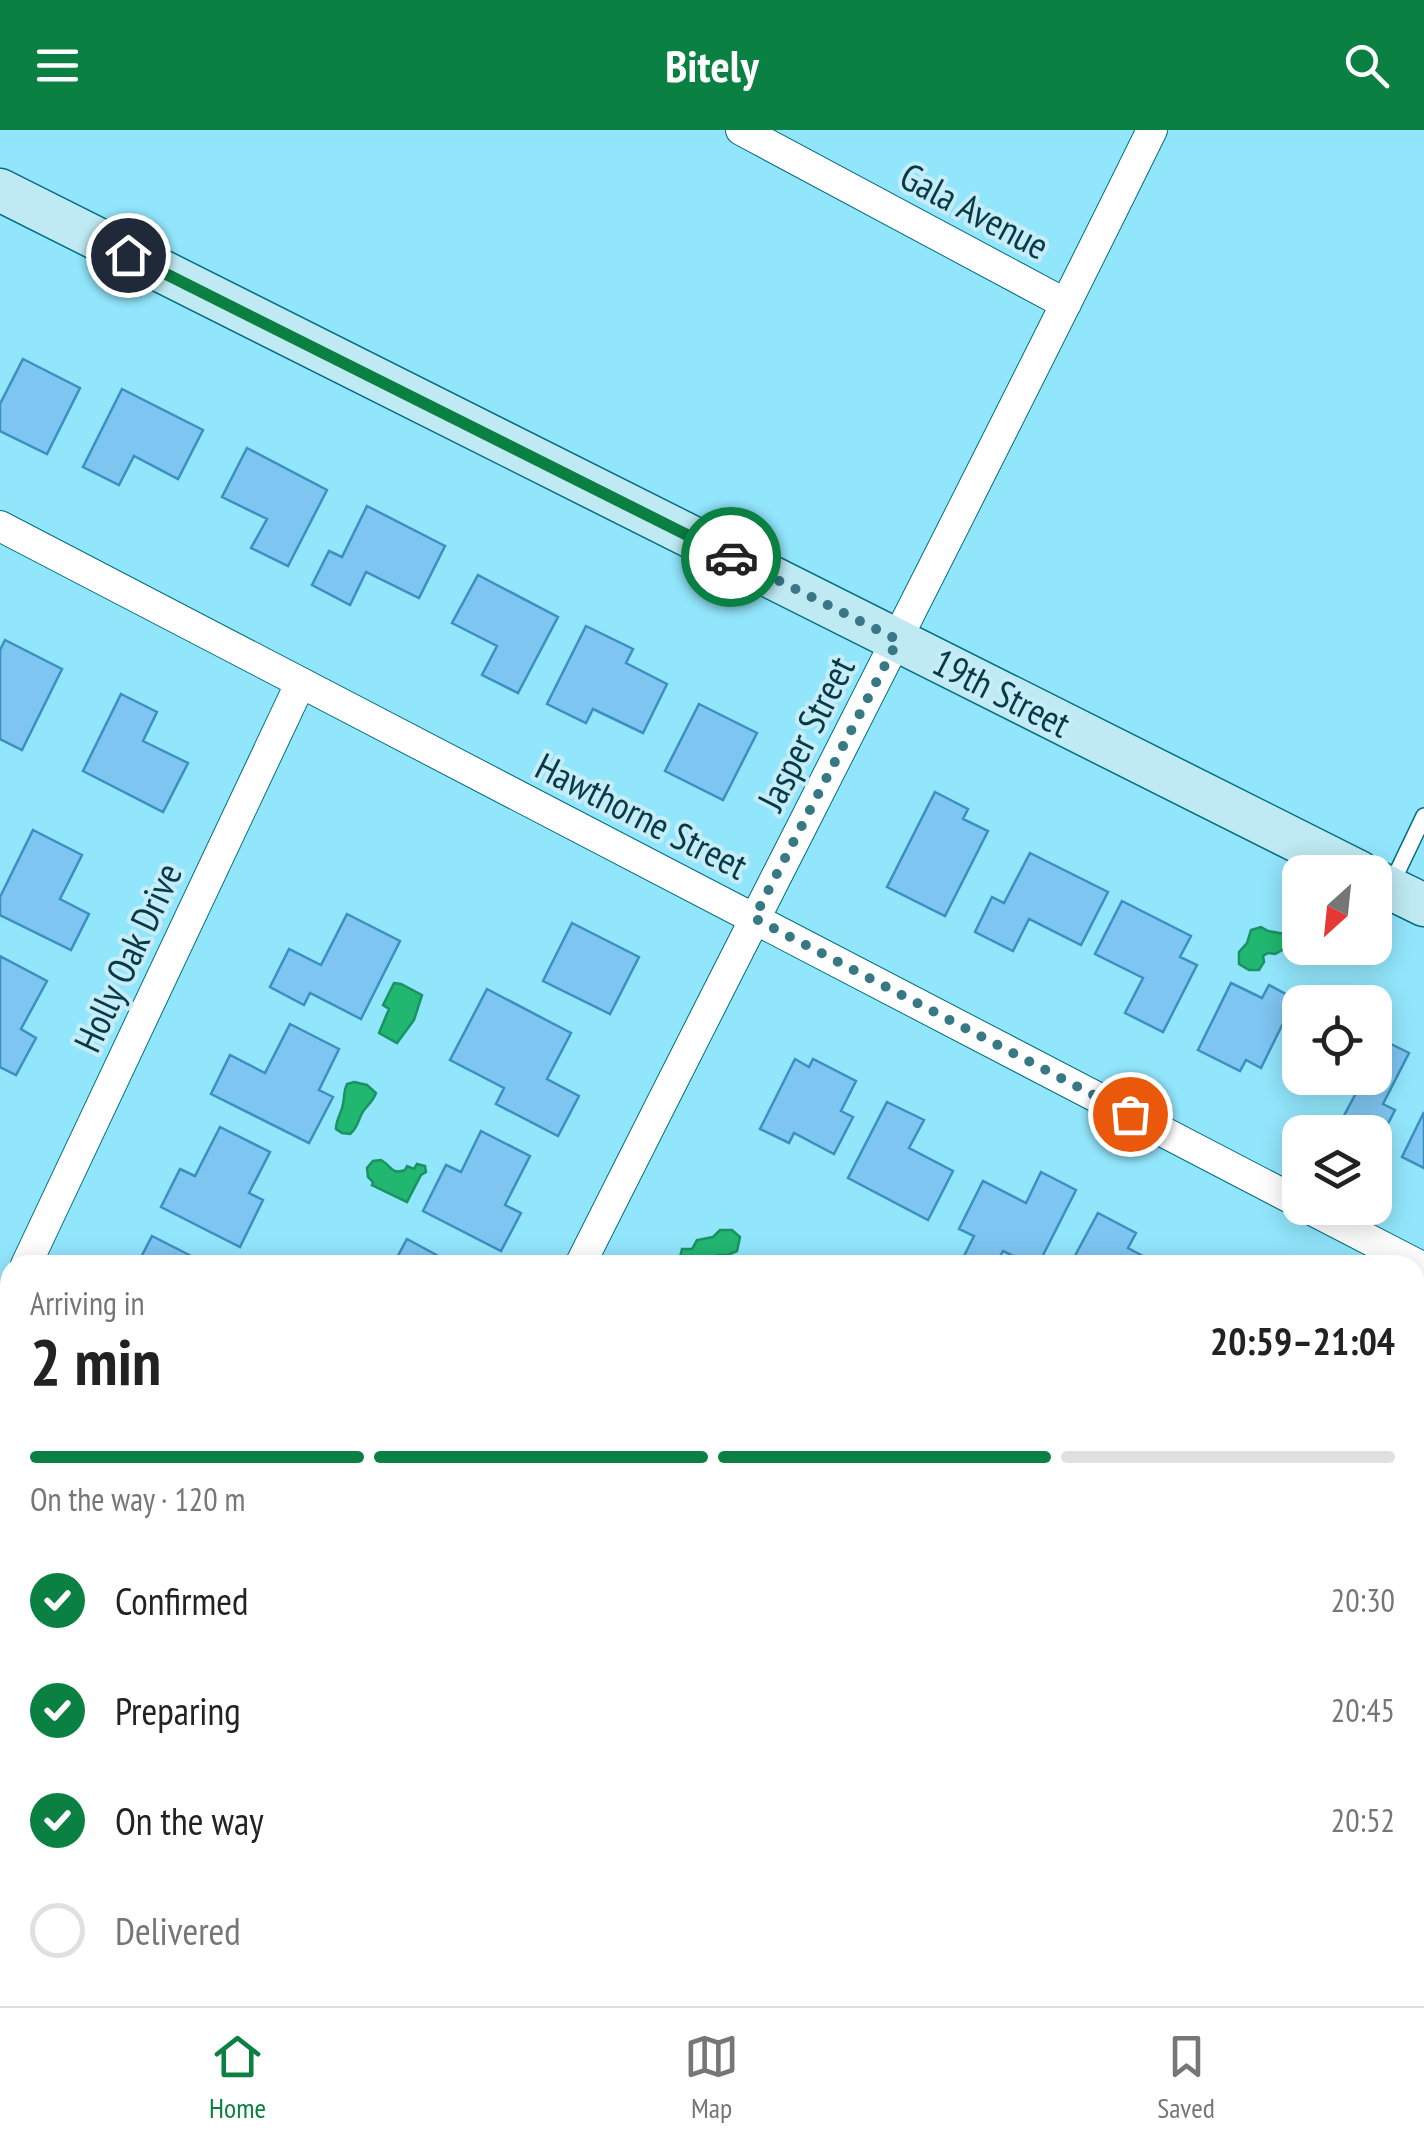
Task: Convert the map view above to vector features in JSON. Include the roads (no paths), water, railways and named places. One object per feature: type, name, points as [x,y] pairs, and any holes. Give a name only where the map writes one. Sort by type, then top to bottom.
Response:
[{"type":"main road","name":"19th Street","points":[[0,190],[1325,855]]},
{"type":"street","name":"Gala Avenue","points":[[741,130],[1066,304]]},
{"type":"street","name":"Jasper Street","points":[[585,1255],[1152,130]]},
{"type":"street","name":"Hawthorne Street","points":[[0,526],[1282,1194]]},
{"type":"street","name":"Holly Oak Drive","points":[[31,1255],[300,684]]},
{"type":"street","points":[[1341,1225],[1399,1255]]},
{"type":"lane","points":[[1392,877],[1424,816]]}]
